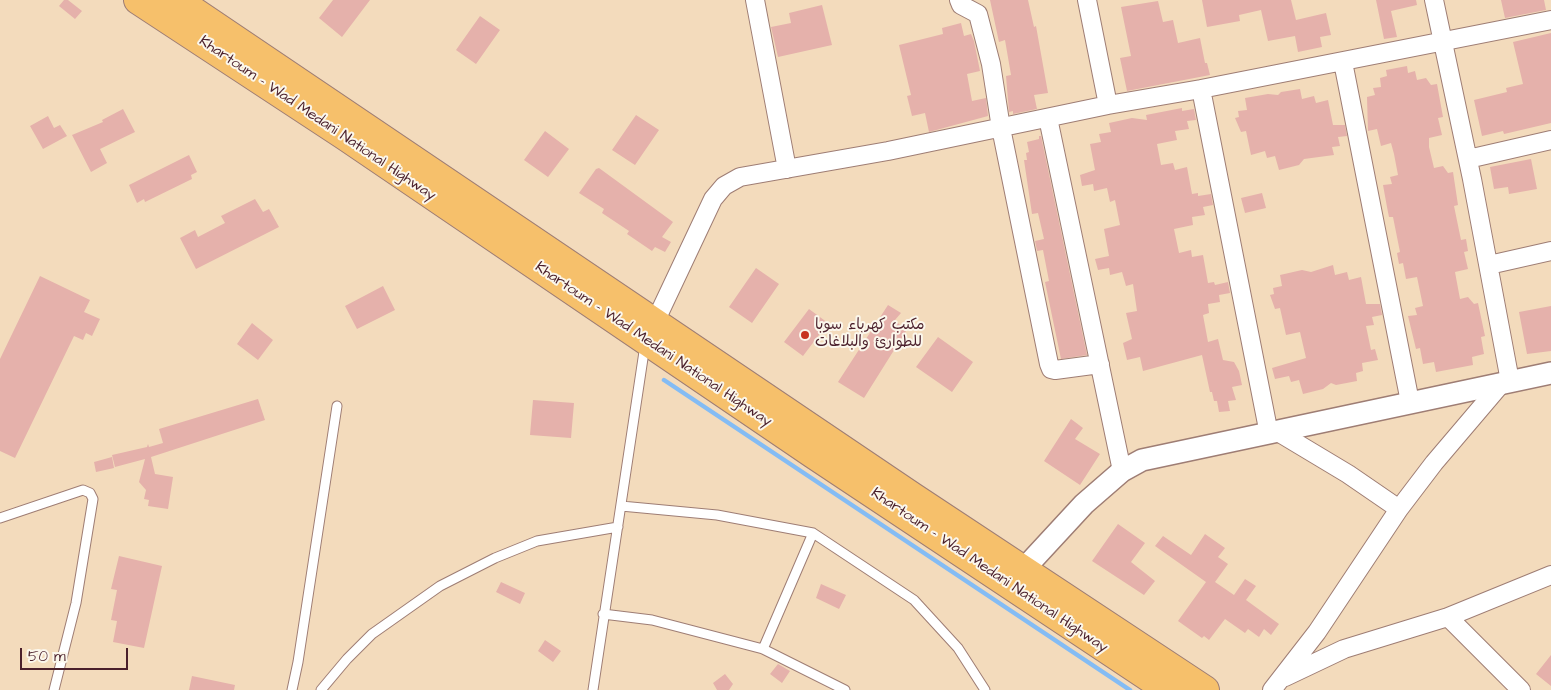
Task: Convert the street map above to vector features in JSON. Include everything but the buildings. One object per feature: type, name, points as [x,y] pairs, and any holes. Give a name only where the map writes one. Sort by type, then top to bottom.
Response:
[{"type":"highway","name":"Khartoum - Wad Medani National Highway","points":[[138,0],[1023,570],[1205,690]]},
{"type":"highway","name":"Khartoum - Wad Medani National Highway","points":[[177,0],[650,331],[821,460],[1168,690]]},
{"type":"street","points":[[755,0],[787,170]]},
{"type":"street","points":[[959,0],[961,5],[978,14],[991,64],[1001,128],[1049,364],[1051,369],[1056,370],[1100,364]]},
{"type":"street","points":[[1087,0],[1108,104]]},
{"type":"street","points":[[1277,684],[1317,632],[1399,509],[1434,463],[1506,382],[1489,264],[1434,0]]},
{"type":"street","points":[[650,331],[713,199],[724,186],[740,177],[787,170],[1001,128],[1108,104],[1201,89],[1551,20]]},
{"type":"street","points":[[1343,62],[1410,402]]},
{"type":"street","points":[[1201,89],[1273,433],[1348,474],[1399,509]]},
{"type":"street","points":[[1048,118],[1122,471]]},
{"type":"street","points":[[1468,159],[1551,140]]},
{"type":"street","points":[[1489,264],[1551,251]]},
{"type":"street","points":[[1023,570],[1065,523],[1122,471],[1156,456],[1273,433],[1551,373]]},
{"type":"street","points":[[1277,684],[1344,649],[1448,617],[1551,574]]},
{"type":"street","points":[[1448,617],[1520,690]]},
{"type":"lane","points":[[593,690],[603,614],[650,331]]},
{"type":"lane","points":[[292,690],[298,662],[337,406]]},
{"type":"lane","points":[[0,518],[84,490],[90,493],[93,499],[76,603],[54,690]]},
{"type":"lane","points":[[621,506],[717,515],[813,534],[914,600],[958,648],[985,690]]},
{"type":"lane","points":[[321,690],[347,658],[372,634],[440,586],[495,558],[537,541],[618,527]]},
{"type":"lane","points":[[763,649],[813,534]]},
{"type":"lane","points":[[603,614],[652,620],[763,649],[845,690]]},
{"type":"waterway","points":[[664,380],[1130,690]]},
{"type":"place","name":"مكتب كهرباء سوبا للطوارئ والبلاغات","points":[[805,335]]}]
